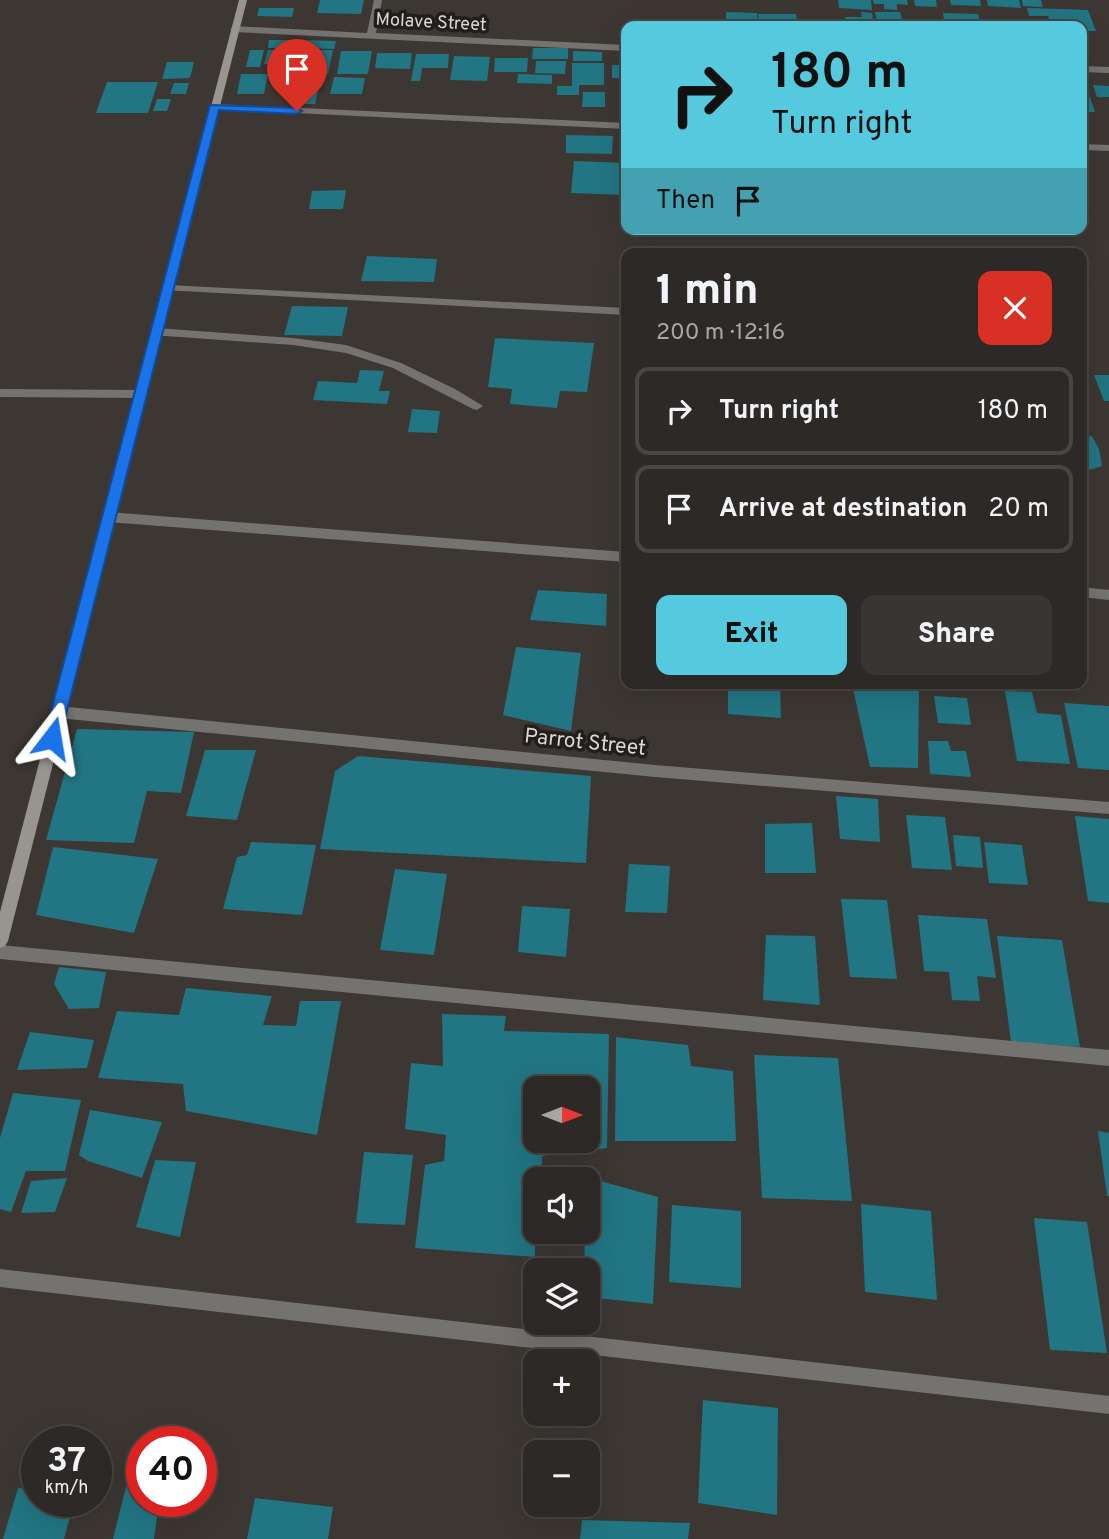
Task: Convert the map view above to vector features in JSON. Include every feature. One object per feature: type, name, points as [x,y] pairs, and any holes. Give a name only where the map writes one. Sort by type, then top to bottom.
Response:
[{"type":"street","points":[[0,941],[243,0]]},
{"type":"street","points":[[371,36],[378,0]]},
{"type":"street","name":"Molave Street","points":[[234,29],[621,48]]},
{"type":"street","points":[[1087,69],[1109,70]]},
{"type":"street","points":[[214,107],[621,126]]},
{"type":"street","points":[[1087,147],[1109,148]]},
{"type":"street","points":[[167,288],[621,312]]},
{"type":"street","points":[[156,332],[339,348],[371,356],[415,373],[477,406]]},
{"type":"street","points":[[0,393],[140,394]]},
{"type":"street","points":[[108,517],[621,557]]},
{"type":"street","points":[[1087,593],[1109,595]]},
{"type":"street","name":"Parrot Street","points":[[58,712],[655,771],[1109,808]]},
{"type":"street","points":[[0,952],[1109,1058]]},
{"type":"street","points":[[0,1278],[1109,1405]]},
{"type":"building","points":[[320,0],[364,0],[361,14],[317,13]]},
{"type":"building","points":[[838,0],[871,0],[872,10],[839,8]]},
{"type":"building","points":[[873,0],[907,0],[908,5],[897,4],[897,10],[884,9],[884,4],[874,4]]},
{"type":"building","points":[[914,0],[936,0],[937,7],[915,6]]},
{"type":"building","points":[[950,0],[980,0],[981,6],[951,5]]},
{"type":"building","points":[[987,0],[1019,0],[1021,8],[988,6]]},
{"type":"building","points":[[1022,0],[1041,0],[1043,7],[1023,6]]},
{"type":"building","points":[[259,8],[294,8],[292,17],[257,16]]},
{"type":"building","points":[[1027,8],[1088,10],[1096,31],[1087,31],[1087,21],[1050,21],[1048,16],[1029,16]]},
{"type":"building","points":[[726,12],[757,13],[758,21],[726,21]]},
{"type":"building","points":[[861,12],[872,13],[873,21],[845,21],[845,17],[862,17]]},
{"type":"building","points":[[875,12],[900,12],[903,21],[877,21]]},
{"type":"building","points":[[943,13],[978,14],[980,21],[944,21]]},
{"type":"building","points":[[758,14],[796,14],[797,21],[759,21]]},
{"type":"building","points":[[269,40],[298,40],[295,48],[268,48]]},
{"type":"building","points":[[302,40],[336,41],[334,49],[300,48]]},
{"type":"building","points":[[533,48],[568,48],[568,59],[532,59]]},
{"type":"building","points":[[250,50],[264,50],[260,67],[246,67]]},
{"type":"building","points":[[268,50],[294,50],[291,64],[264,64]]},
{"type":"building","points":[[298,50],[333,50],[328,74],[292,74]]},
{"type":"building","points":[[341,51],[372,51],[368,74],[337,74]]},
{"type":"building","points":[[573,51],[602,52],[602,61],[573,61]]},
{"type":"building","points":[[377,53],[412,53],[410,69],[375,68]]},
{"type":"building","points":[[416,54],[449,54],[448,68],[422,68],[420,81],[411,81]]},
{"type":"building","points":[[454,56],[490,57],[487,81],[450,80]]},
{"type":"building","points":[[495,58],[528,58],[527,72],[494,72]]},
{"type":"building","points":[[536,61],[566,61],[565,74],[535,73]]},
{"type":"building","points":[[167,62],[194,62],[190,78],[162,79]]},
{"type":"building","points":[[572,63],[604,63],[604,85],[579,85],[579,95],[557,95],[557,86],[572,86]]},
{"type":"building","points":[[612,65],[621,65],[621,78],[612,78]]},
{"type":"building","points":[[241,74],[268,74],[264,94],[237,94]]},
{"type":"building","points":[[518,74],[552,75],[552,84],[517,83]]},
{"type":"building","points":[[300,76],[321,76],[315,104],[294,104]]},
{"type":"building","points":[[334,77],[365,78],[362,94],[330,94]]},
{"type":"building","points":[[107,82],[158,82],[148,113],[96,113]]},
{"type":"building","points":[[174,83],[189,83],[186,94],[170,94]]},
{"type":"building","points":[[1093,85],[1109,86],[1109,97],[1097,97]]},
{"type":"building","points":[[583,92],[605,92],[605,107],[582,107]]},
{"type":"building","points":[[1087,97],[1090,97],[1095,112],[1087,112]]},
{"type":"building","points":[[157,99],[171,99],[167,111],[153,111]]},
{"type":"building","points":[[566,135],[613,136],[612,154],[566,153]]},
{"type":"building","points":[[574,161],[621,163],[621,195],[571,193]]},
{"type":"building","points":[[346,190],[343,209],[309,209],[312,191]]},
{"type":"building","points":[[367,256],[437,259],[434,282],[361,281]]},
{"type":"building","points":[[292,306],[348,307],[342,336],[284,335]]},
{"type":"building","points":[[495,338],[594,343],[587,392],[560,391],[557,408],[510,404],[512,389],[488,387]]},
{"type":"building","points":[[360,370],[384,371],[379,391],[390,391],[387,404],[313,400],[318,381],[357,383]]},
{"type":"building","points":[[1094,375],[1109,375],[1109,401],[1104,401]]},
{"type":"building","points":[[412,409],[440,411],[437,433],[408,432]]},
{"type":"building","points":[[1087,436],[1092,436],[1099,449],[1102,466],[1087,470]]},
{"type":"building","points":[[538,590],[607,594],[606,626],[530,620]]},
{"type":"building","points":[[516,647],[581,653],[571,731],[503,715]]},
{"type":"building","points":[[728,689],[780,689],[781,718],[728,714]]},
{"type":"building","points":[[853,689],[919,689],[918,768],[870,767]]},
{"type":"building","points":[[1005,691],[1032,692],[1037,713],[1061,715],[1070,764],[1017,761]]},
{"type":"building","points":[[934,696],[967,698],[971,725],[938,723]]},
{"type":"building","points":[[1064,703],[1109,706],[1109,770],[1078,768]]},
{"type":"building","points":[[77,729],[194,732],[181,793],[147,791],[134,843],[46,840]]},
{"type":"building","points":[[928,741],[948,741],[951,751],[966,751],[971,777],[930,774]]},
{"type":"building","points":[[205,750],[256,750],[237,820],[186,816]]},
{"type":"building","points":[[358,756],[591,776],[586,863],[320,849],[335,771]]},
{"type":"building","points":[[836,796],[878,799],[880,842],[840,839]]},
{"type":"building","points":[[906,815],[945,817],[952,870],[912,868]]},
{"type":"building","points":[[1075,816],[1109,819],[1109,903],[1088,901]]},
{"type":"building","points":[[812,823],[816,873],[765,873],[765,824]]},
{"type":"building","points":[[953,835],[980,837],[983,868],[956,866]]},
{"type":"building","points":[[251,842],[316,845],[302,915],[223,909],[237,857],[247,855]]},
{"type":"building","points":[[984,842],[1022,845],[1028,885],[989,883]]},
{"type":"building","points":[[53,847],[158,859],[134,933],[36,915]]},
{"type":"building","points":[[629,864],[670,866],[667,913],[625,912]]},
{"type":"building","points":[[395,869],[447,874],[434,955],[380,950]]},
{"type":"building","points":[[841,899],[887,900],[897,979],[850,977]]},
{"type":"building","points":[[522,906],[570,909],[566,957],[518,952]]},
{"type":"building","points":[[918,915],[987,919],[996,978],[977,976],[980,1001],[952,1000],[949,972],[924,971]]},
{"type":"building","points":[[766,935],[815,936],[820,1005],[763,1000]]},
{"type":"building","points":[[997,936],[1062,940],[1080,1047],[1011,1042]]},
{"type":"building","points":[[59,967],[106,972],[99,1008],[69,1009],[54,984]]},
{"type":"building","points":[[186,988],[272,996],[263,1025],[296,1026],[300,1001],[341,1001],[317,1135],[186,1111],[183,1084],[98,1078],[117,1011],[179,1015]]},
{"type":"building","points":[[442,1014],[506,1016],[504,1031],[609,1034],[607,1148],[600,1149],[600,1076],[523,1076],[523,1153],[566,1153],[542,1156],[542,1167],[523,1167],[523,1244],[535,1244],[535,1257],[415,1248],[425,1165],[444,1161],[446,1135],[405,1129],[411,1063],[443,1066]]},
{"type":"building","points":[[30,1032],[94,1040],[87,1068],[17,1070]]},
{"type":"building","points":[[616,1037],[688,1045],[691,1066],[733,1071],[736,1141],[615,1141]]},
{"type":"building","points":[[754,1055],[838,1058],[852,1201],[762,1198]]},
{"type":"building","points":[[13,1093],[81,1100],[65,1171],[26,1171],[11,1212],[0,1209],[0,1138]]},
{"type":"building","points":[[90,1110],[162,1122],[142,1178],[88,1161],[79,1155]]},
{"type":"building","points":[[1098,1131],[1109,1133],[1109,1196],[1107,1196]]},
{"type":"building","points":[[364,1152],[413,1155],[405,1225],[356,1223]]},
{"type":"building","points":[[155,1160],[196,1162],[180,1237],[136,1227]]},
{"type":"building","points":[[67,1178],[55,1212],[21,1213],[31,1181]]},
{"type":"building","points":[[600,1181],[658,1197],[653,1304],[600,1298],[600,1258],[584,1258],[585,1244],[600,1244]]},
{"type":"building","points":[[861,1204],[931,1211],[937,1300],[865,1292]]},
{"type":"building","points":[[672,1205],[741,1211],[741,1288],[669,1282]]},
{"type":"building","points":[[1034,1218],[1087,1222],[1107,1353],[1050,1350]]},
{"type":"building","points":[[703,1400],[778,1408],[777,1515],[698,1503]]},
{"type":"building","points":[[126,1487],[126,1517],[157,1517],[154,1539],[113,1539]]},
{"type":"building","points":[[18,1488],[21,1488],[21,1517],[70,1517],[64,1539],[3,1539]]},
{"type":"building","points":[[255,1498],[333,1507],[328,1539],[247,1539]]},
{"type":"building","points":[[582,1520],[690,1523],[688,1539],[580,1539]]},
{"type":"route","points":[[52,738],[214,107],[297,111]]}]
